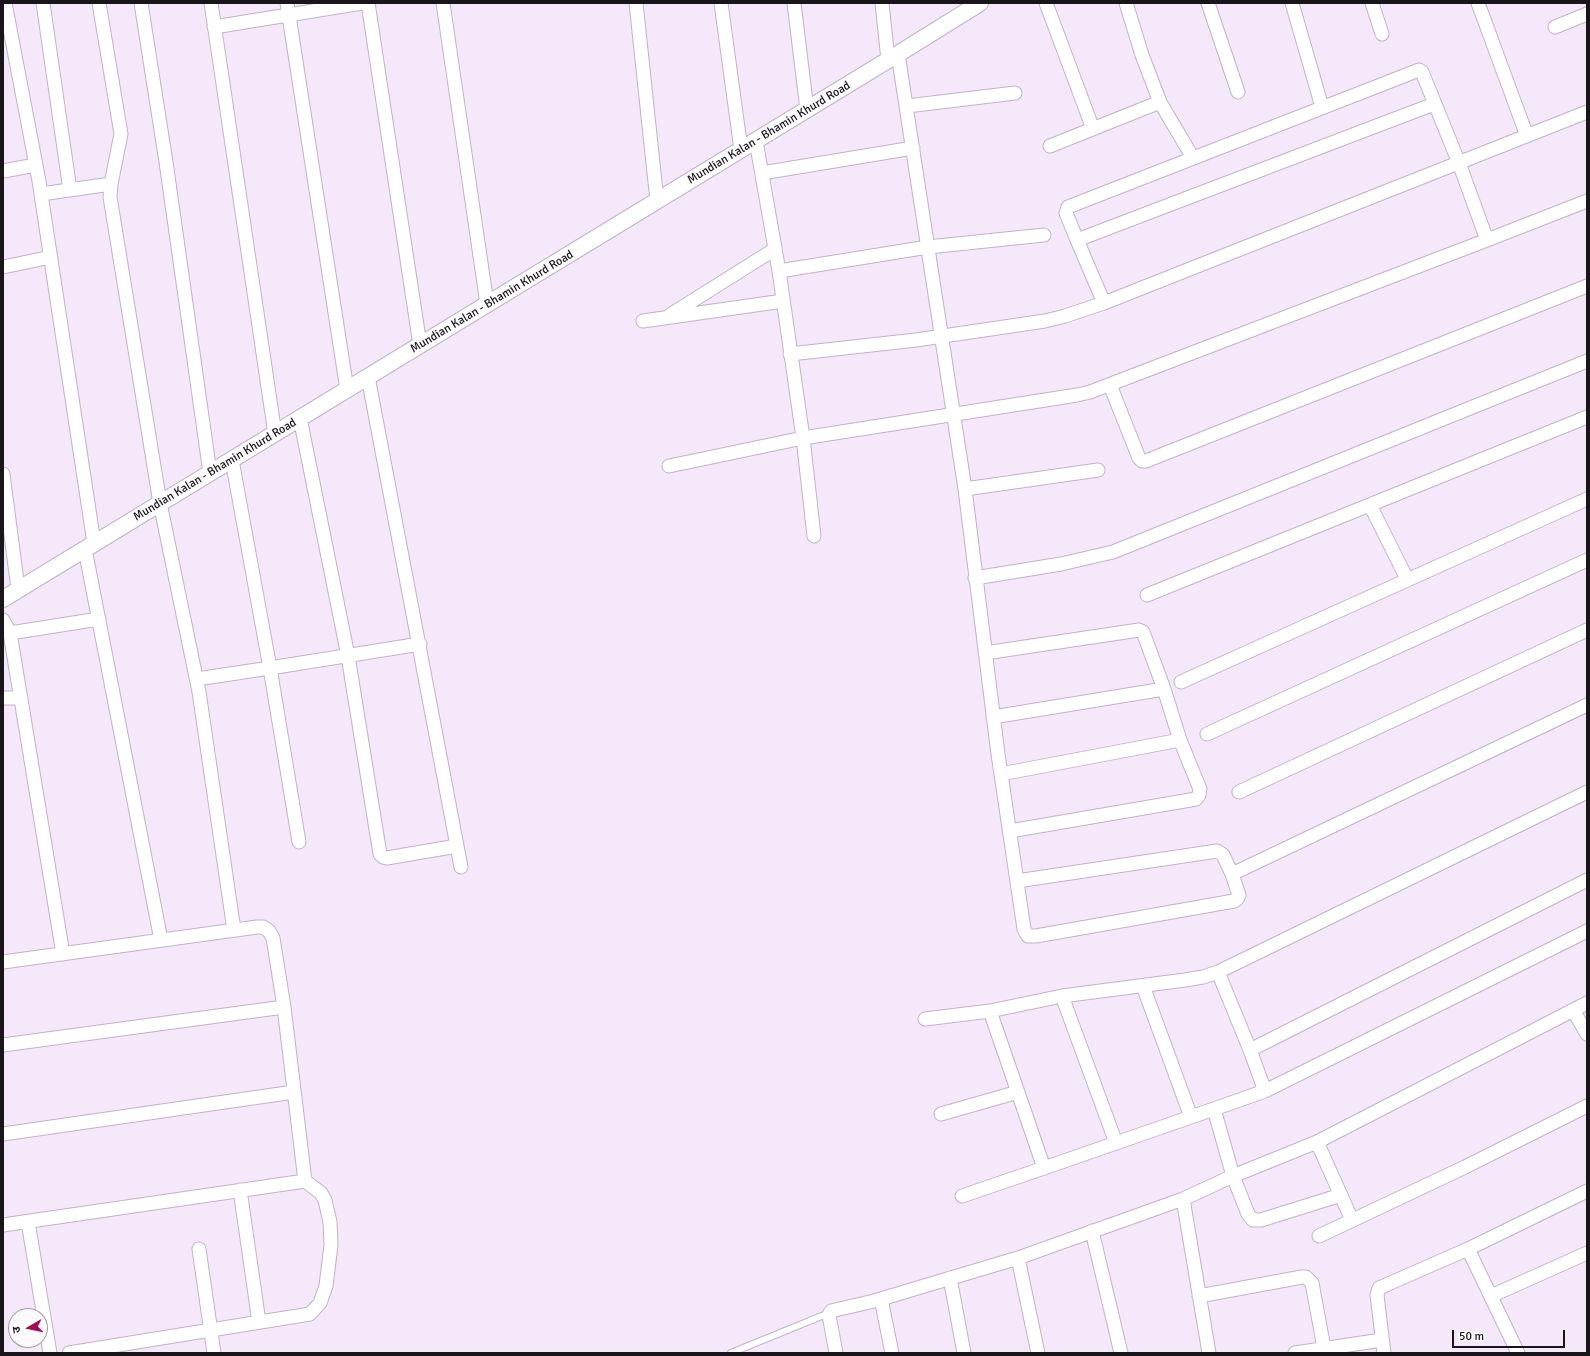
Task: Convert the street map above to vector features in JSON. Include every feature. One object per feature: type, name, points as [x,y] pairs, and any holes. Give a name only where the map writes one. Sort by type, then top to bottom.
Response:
[{"type":"street","points":[[4,3],[36,165],[51,257],[99,619],[161,940]]},
{"type":"street","points":[[43,3],[70,190]]},
{"type":"street","points":[[99,3],[121,134],[111,184],[110,197],[160,504],[197,679],[234,930]]},
{"type":"street","points":[[141,3],[166,162],[210,473]]},
{"type":"street","points":[[211,3],[274,434]]},
{"type":"street","points":[[214,26],[288,9],[362,3]]},
{"type":"street","points":[[368,3],[420,345]]},
{"type":"street","points":[[443,3],[487,304]]},
{"type":"street","points":[[636,3],[656,201]]},
{"type":"street","points":[[721,3],[741,150]]},
{"type":"street","points":[[794,3],[807,110]]},
{"type":"street","points":[[882,3],[893,57],[907,106],[965,489],[993,717],[1024,929],[1026,933],[1032,937],[1234,901],[1237,899],[1239,893],[1223,855],[1217,851],[1017,881]]},
{"type":"street","name":"Mundian Kalan - Bhamin Khurd Road","points":[[3,599],[807,110],[893,57],[964,8],[980,3]]},
{"type":"street","points":[[1046,3],[1094,129]]},
{"type":"street","points":[[1126,3],[1142,55],[1160,102],[1193,158]]},
{"type":"street","points":[[1208,3],[1238,92]]},
{"type":"street","points":[[1292,3],[1322,107]]},
{"type":"street","points":[[1372,3],[1382,34]]},
{"type":"street","points":[[1478,3],[1527,136]]},
{"type":"street","points":[[288,9],[347,390]]},
{"type":"street","points":[[1555,27],[1587,14]]},
{"type":"street","points":[[1104,303],[1066,213],[1068,207],[1419,70],[1422,72],[1459,162],[1487,240]]},
{"type":"street","points":[[907,106],[1015,93]]},
{"type":"street","points":[[1050,146],[1160,102]]},
{"type":"street","points":[[1077,240],[1434,104]]},
{"type":"street","points":[[790,354],[942,336],[1056,319],[1104,303],[1587,112]]},
{"type":"street","points":[[756,141],[779,271],[803,438],[814,536]]},
{"type":"street","points":[[762,173],[913,148]]},
{"type":"street","points":[[3,171],[36,165]]},
{"type":"street","points":[[41,194],[111,184]]},
{"type":"street","points":[[669,466],[803,438],[1077,395],[1110,385],[1587,201]]},
{"type":"street","points":[[779,271],[928,247],[1044,235]]},
{"type":"street","points":[[665,318],[775,250]]},
{"type":"street","points":[[3,268],[51,257]]},
{"type":"street","points":[[1110,385],[1139,458],[1142,461],[1146,461],[1587,286]]},
{"type":"street","points":[[644,321],[783,301]]},
{"type":"street","points":[[976,578],[1061,564],[1113,552],[1587,361]]},
{"type":"street","points":[[368,377],[420,644],[461,867]]},
{"type":"street","points":[[1147,595],[1587,417]]},
{"type":"street","points":[[300,418],[348,656],[380,854],[387,858],[457,846]]},
{"type":"street","points":[[232,460],[270,668],[299,842]]},
{"type":"street","points":[[965,489],[1098,470]]},
{"type":"street","points":[[3,474],[18,589]]},
{"type":"street","points":[[1181,682],[1587,499]]},
{"type":"street","points":[[1370,505],[1407,579]]},
{"type":"street","points":[[1207,734],[1587,560]]},
{"type":"street","points":[[10,633],[99,619]]},
{"type":"street","points":[[3,620],[10,633],[63,954]]},
{"type":"street","points":[[985,652],[1142,630],[1145,633],[1180,740],[1200,789],[1200,795],[1196,799],[1010,831]]},
{"type":"street","points":[[1238,792],[1587,630]]},
{"type":"street","points":[[197,679],[420,644]]},
{"type":"street","points":[[993,717],[1164,690]]},
{"type":"street","points":[[3,698],[21,698]]},
{"type":"street","points":[[1232,874],[1587,705]]},
{"type":"street","points":[[1001,774],[1180,740]]},
{"type":"street","points":[[925,1019],[990,1011],[1062,996],[1202,977],[1218,972],[1587,792]]},
{"type":"street","points":[[1250,1050],[1587,880]]},
{"type":"street","points":[[3,962],[257,927],[263,927],[269,931],[273,938],[284,1007],[305,1181]]},
{"type":"street","points":[[962,1196],[1265,1091],[1587,931]]},
{"type":"street","points":[[1218,972],[1265,1091]]},
{"type":"street","points":[[1143,986],[1190,1117]]},
{"type":"street","points":[[1062,996],[1116,1143]]},
{"type":"street","points":[[836,1353],[829,1313],[831,1311],[881,1299],[1018,1258],[1183,1199],[1233,1176],[1317,1142],[1587,1003]]},
{"type":"street","points":[[3,1045],[284,1007]]},
{"type":"street","points":[[1573,1010],[1587,1034]]},
{"type":"street","points":[[990,1011],[1044,1168]]},
{"type":"street","points":[[3,1134],[294,1092]]},
{"type":"street","points":[[941,1114],[1018,1092]]},
{"type":"street","points":[[1320,1236],[1465,1167],[1587,1106]]},
{"type":"street","points":[[1214,1109],[1233,1176],[1248,1214],[1253,1220],[1261,1220],[1341,1196]]},
{"type":"street","points":[[1317,1142],[1352,1220]]},
{"type":"street","points":[[3,1225],[305,1181],[321,1193],[327,1207],[332,1244],[326,1286],[320,1303],[310,1314],[210,1330],[130,1348],[69,1353]]},
{"type":"street","points":[[240,1190],[259,1322]]},
{"type":"street","points":[[1295,1353],[1324,1348],[1383,1347],[1377,1295],[1379,1288],[1468,1249],[1587,1191]]},
{"type":"street","points":[[1183,1199],[1208,1353]]},
{"type":"street","points":[[28,1222],[50,1353]]},
{"type":"street","points":[[1092,1231],[1121,1353]]},
{"type":"street","points":[[199,1249],[214,1353]]},
{"type":"street","points":[[1468,1249],[1518,1353]]},
{"type":"street","points":[[1491,1296],[1587,1253]]},
{"type":"street","points":[[1018,1258],[1038,1353]]},
{"type":"street","points":[[1199,1296],[1306,1277],[1312,1283],[1324,1348]]},
{"type":"street","points":[[950,1278],[964,1353]]},
{"type":"street","points":[[881,1299],[892,1353]]},
{"type":"lane","points":[[731,1353],[829,1313]]}]
